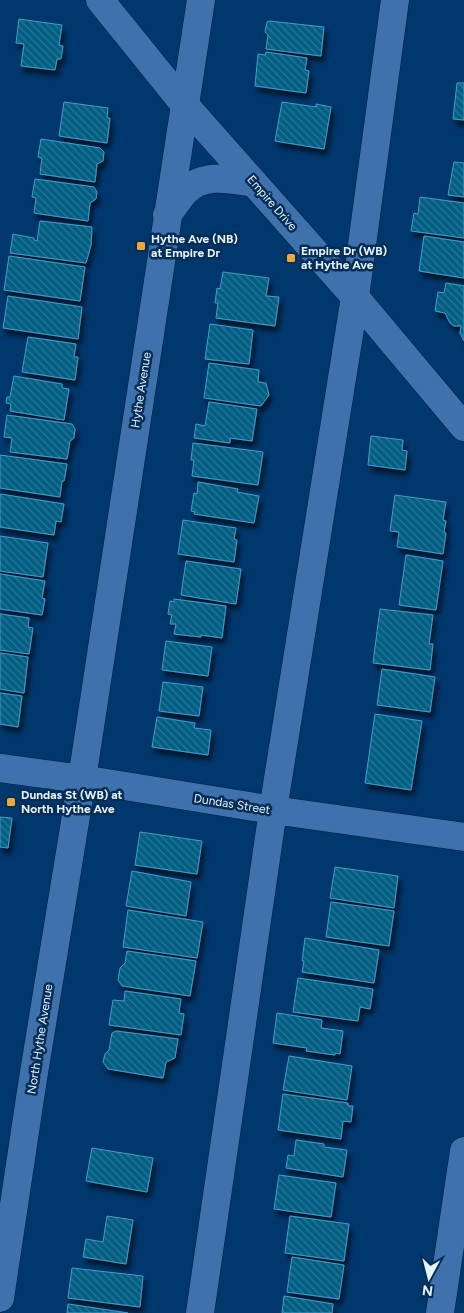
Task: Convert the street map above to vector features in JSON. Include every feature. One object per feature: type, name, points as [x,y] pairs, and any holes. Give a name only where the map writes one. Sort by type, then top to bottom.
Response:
[{"type":"street","name":"Empire Drive","points":[[100,0],[184,104],[355,297],[464,427]]},
{"type":"street","name":"Hythe Avenue","points":[[82,780],[201,0]]},
{"type":"street","points":[[200,1313],[274,810],[355,297],[395,0]]},
{"type":"street","points":[[167,215],[185,192],[198,182],[214,178],[254,183]]},
{"type":"street","name":"Dundas Street","points":[[0,768],[464,837]]},
{"type":"street","name":"North Hythe Avenue","points":[[0,1298],[32,1085],[82,780]]},
{"type":"street","points":[[440,1313],[458,1241],[464,1151]]},
{"type":"building","points":[[19,19],[62,25],[59,45],[63,46],[61,59],[57,59],[55,70],[21,66],[24,44],[16,43]]},
{"type":"building","points":[[267,22],[324,27],[321,56],[266,49],[268,35],[265,32]]},
{"type":"building","points":[[266,52],[307,58],[305,70],[309,71],[306,93],[255,86],[258,54],[265,55]]},
{"type":"building","points":[[457,83],[464,83],[464,120],[453,119]]},
{"type":"building","points":[[64,102],[108,108],[107,118],[110,118],[107,143],[59,136]]},
{"type":"building","points":[[282,102],[316,107],[316,104],[331,107],[324,149],[275,141]]},
{"type":"building","points":[[41,139],[100,148],[104,152],[103,161],[97,164],[95,182],[40,174],[42,158],[38,157]]},
{"type":"building","points":[[454,162],[464,163],[464,197],[448,195]]},
{"type":"building","points":[[35,179],[94,187],[97,192],[96,199],[90,203],[88,221],[34,213],[36,198],[32,197]]},
{"type":"building","points":[[420,197],[464,203],[464,238],[411,231],[414,213],[418,214]]},
{"type":"building","points":[[40,221],[92,227],[91,245],[86,263],[10,253],[13,234],[34,238],[37,241]]},
{"type":"building","points":[[424,236],[464,242],[464,278],[419,271]]},
{"type":"building","points":[[9,256],[85,267],[80,301],[4,290]]},
{"type":"building","points":[[223,272],[269,278],[266,296],[279,297],[275,326],[216,318],[217,288],[220,289]]},
{"type":"building","points":[[446,283],[464,286],[464,341],[460,333],[461,326],[454,326],[450,323],[445,313],[435,311],[438,292],[444,293]]},
{"type":"building","points":[[8,296],[82,307],[78,339],[3,328]]},
{"type":"building","points":[[210,324],[253,330],[249,364],[205,359]]},
{"type":"building","points":[[28,337],[76,344],[74,357],[78,357],[75,380],[22,372]]},
{"type":"building","points":[[209,363],[259,370],[258,382],[266,383],[269,395],[261,406],[204,398]]},
{"type":"building","points":[[14,376],[62,384],[62,388],[69,389],[64,420],[10,411],[11,404],[6,403],[7,397],[10,397]]},
{"type":"building","points":[[209,402],[257,409],[252,441],[230,438],[230,443],[194,438],[196,424],[205,426]]},
{"type":"building","points":[[7,415],[72,424],[75,429],[74,438],[70,441],[67,459],[10,452],[12,438],[4,437]]},
{"type":"building","points":[[371,436],[403,440],[402,450],[407,451],[405,470],[368,465]]},
{"type":"building","points":[[193,443],[263,452],[258,485],[192,476],[194,460],[191,460]]},
{"type":"building","points":[[0,455],[67,464],[60,497],[0,488]]},
{"type":"building","points":[[198,482],[238,489],[237,492],[259,496],[254,523],[194,514],[195,512],[191,511],[194,493],[197,494]]},
{"type":"building","points":[[0,494],[64,504],[61,522],[56,521],[54,535],[0,527]]},
{"type":"building","points":[[395,495],[446,502],[443,520],[446,521],[444,532],[446,533],[443,554],[397,547],[399,532],[390,531]]},
{"type":"building","points":[[183,520],[236,528],[234,539],[237,540],[234,562],[178,554]]},
{"type":"building","points":[[0,536],[48,543],[43,577],[0,571]]},
{"type":"building","points":[[406,555],[443,561],[436,610],[399,605]]},
{"type":"building","points":[[186,561],[241,569],[236,604],[181,595]]},
{"type":"building","points":[[0,574],[45,581],[42,598],[45,599],[42,615],[0,609]]},
{"type":"building","points":[[174,599],[226,606],[222,638],[174,634],[176,624],[170,624],[172,615],[168,614],[170,601],[174,602]]},
{"type":"building","points":[[380,609],[433,615],[429,644],[433,644],[430,670],[373,663]]},
{"type":"building","points":[[0,614],[29,618],[28,627],[33,628],[29,654],[0,650]]},
{"type":"building","points":[[166,641],[212,647],[208,676],[162,670]]},
{"type":"building","points":[[0,653],[28,657],[24,693],[0,689]]},
{"type":"building","points":[[382,669],[435,677],[430,712],[377,705]]},
{"type":"building","points":[[163,682],[203,687],[199,716],[159,711]]},
{"type":"building","points":[[0,693],[22,696],[18,727],[0,724]]},
{"type":"building","points":[[375,714],[422,721],[411,790],[365,783]]},
{"type":"building","points":[[157,717],[195,723],[194,728],[211,730],[208,755],[152,747]]},
{"type":"building","points":[[0,817],[12,818],[8,848],[0,847]]},
{"type":"building","points":[[140,832],[202,841],[197,874],[135,865]]},
{"type":"building","points":[[335,867],[398,876],[394,908],[330,898]]},
{"type":"building","points":[[132,871],[191,882],[186,916],[126,906]]},
{"type":"building","points":[[331,902],[394,911],[389,946],[326,937]]},
{"type":"building","points":[[128,910],[203,922],[197,958],[123,947]]},
{"type":"building","points":[[305,938],[379,950],[374,983],[302,972]]},
{"type":"building","points":[[127,951],[196,961],[190,996],[122,986],[118,980],[120,968],[125,963]]},
{"type":"building","points":[[298,978],[373,989],[370,1009],[360,1007],[358,1021],[293,1012]]},
{"type":"building","points":[[125,991],[181,999],[179,1013],[184,1014],[181,1035],[109,1025],[113,1000],[124,1001]]},
{"type":"building","points":[[277,1013],[322,1020],[321,1028],[343,1031],[340,1054],[306,1051],[307,1048],[273,1043]]},
{"type":"building","points":[[116,1031],[178,1039],[175,1058],[166,1062],[163,1078],[108,1069],[103,1062],[105,1054],[109,1050],[112,1033]]},
{"type":"building","points":[[289,1056],[352,1066],[347,1100],[283,1090]]},
{"type":"building","points":[[283,1094],[348,1103],[348,1106],[353,1106],[351,1122],[343,1121],[341,1139],[278,1130]]},
{"type":"building","points":[[296,1140],[347,1150],[343,1177],[286,1168],[288,1155],[294,1156]]},
{"type":"building","points":[[92,1148],[153,1158],[147,1192],[86,1181]]},
{"type":"building","points":[[279,1175],[336,1183],[331,1217],[274,1209]]},
{"type":"building","points":[[107,1216],[133,1220],[126,1264],[83,1257],[86,1239],[103,1242]]},
{"type":"building","points":[[290,1216],[349,1224],[344,1261],[285,1253]]},
{"type":"building","points":[[292,1257],[344,1265],[339,1299],[287,1292]]},
{"type":"building","points":[[72,1268],[143,1276],[140,1307],[68,1298]]},
{"type":"building","points":[[284,1296],[333,1304],[332,1313],[282,1313]]},
{"type":"building","points":[[68,1304],[128,1313],[67,1313]]},
{"type":"place","name":"Hythe Ave (NB) at Empire Dr","points":[[141,246]]},
{"type":"place","name":"Empire Dr (WB) at Hythe Ave","points":[[291,258]]},
{"type":"place","name":"Dundas St (WB) at North Hythe Ave","points":[[11,802]]}]
